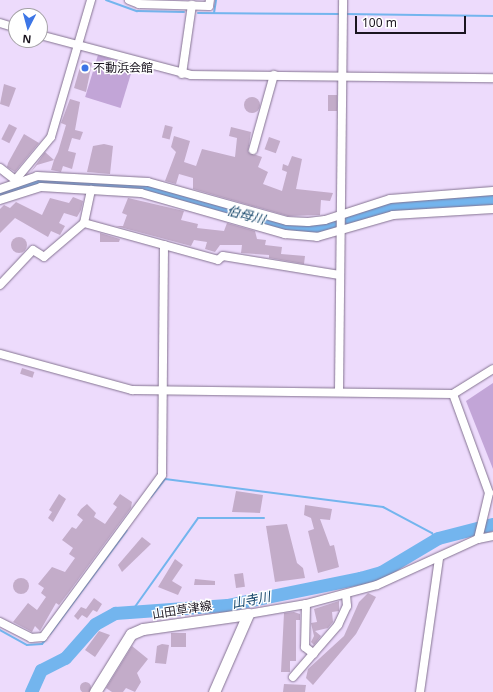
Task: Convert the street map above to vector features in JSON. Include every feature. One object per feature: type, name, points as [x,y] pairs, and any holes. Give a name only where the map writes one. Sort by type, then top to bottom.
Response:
[{"type":"main road","name":"山田草津線","points":[[95,692],[131,634],[143,629],[248,614]]},
{"type":"main road","points":[[214,692],[248,614]]},
{"type":"street","points":[[0,189],[17,179],[51,137],[91,0]]},
{"type":"street","points":[[129,0],[139,4],[209,6],[210,0]]},
{"type":"street","points":[[339,391],[343,0]]},
{"type":"street","points":[[182,74],[192,5]]},
{"type":"street","points":[[48,37],[182,74],[493,78]]},
{"type":"street","points":[[253,150],[274,75]]},
{"type":"street","points":[[0,168],[17,179],[21,191]]},
{"type":"street","points":[[17,179],[37,176],[148,182],[287,221],[325,220],[341,222],[393,215],[493,209]]},
{"type":"street","points":[[0,200],[21,191],[41,187],[155,195],[304,236],[329,235],[341,222],[390,199],[493,191]]},
{"type":"street","points":[[0,285],[33,250],[44,257],[84,223],[91,190]]},
{"type":"street","points":[[232,217],[234,206]]},
{"type":"street","points":[[84,223],[218,260],[223,256],[339,276]]},
{"type":"street","points":[[0,622],[31,638],[43,637],[162,475],[164,245]]},
{"type":"street","points":[[0,354],[132,390],[339,391],[453,394],[493,369]]},
{"type":"street","points":[[453,394],[489,493],[490,506],[483,517],[479,536]]},
{"type":"street","points":[[248,614],[306,604],[346,595],[439,558],[479,536],[493,536]]},
{"type":"street","points":[[420,692],[439,558]]},
{"type":"street","points":[[293,678],[338,625],[347,606],[346,595]]},
{"type":"street","points":[[306,604],[305,647],[314,654]]},
{"type":"shaded area","points":[[98,55],[133,66],[121,108],[85,97]]},
{"type":"shaded area","points":[[493,383],[493,469],[466,401]]},
{"type":"building","name":"不動浜会館","points":[[82,60],[92,63],[86,92],[74,88]]},
{"type":"building","points":[[4,84],[16,88],[9,107],[0,104]]},
{"type":"building","points":[[328,95],[337,95],[337,111],[328,111]]},
{"type":"building","points":[[252,97],[258,99],[260,105],[258,111],[252,113],[246,111],[244,105],[246,99]]},
{"type":"building","points":[[70,99],[80,102],[75,130],[83,132],[80,140],[72,138],[68,151],[76,153],[72,169],[63,166],[61,172],[51,170],[66,125],[61,123]]},
{"type":"building","points":[[9,124],[17,128],[9,143],[1,139]]},
{"type":"building","points":[[165,125],[173,127],[170,140],[162,138]]},
{"type":"building","points":[[231,127],[251,132],[248,152],[262,157],[258,167],[268,172],[263,184],[282,191],[287,172],[282,170],[283,164],[288,166],[292,156],[302,159],[296,189],[333,193],[330,201],[321,200],[320,215],[288,216],[193,189],[193,178],[179,174],[176,184],[165,181],[176,152],[171,147],[174,136],[190,141],[184,162],[196,166],[202,149],[235,157],[237,138],[229,136]]},
{"type":"building","points":[[24,134],[39,143],[15,172],[7,167]]},
{"type":"building","points":[[269,137],[280,141],[276,153],[265,149]]},
{"type":"building","points":[[104,144],[113,146],[110,174],[87,172],[93,146]]},
{"type":"building","points":[[45,152],[54,160],[37,165],[30,173]]},
{"type":"building","points":[[73,197],[83,201],[81,210],[77,217],[64,213],[59,223],[65,226],[60,235],[51,231],[48,237],[15,218],[0,233],[0,209],[4,205],[10,208],[16,202],[42,215],[50,198],[69,203]]},
{"type":"building","points":[[128,198],[184,211],[181,220],[198,224],[197,228],[224,231],[227,223],[255,231],[257,239],[266,240],[265,245],[282,247],[281,254],[305,256],[304,264],[269,258],[269,255],[241,253],[242,245],[220,245],[215,252],[205,249],[207,242],[194,240],[191,246],[116,226],[123,226],[127,215],[122,213]]},
{"type":"building","points":[[100,233],[120,239],[119,242],[100,242]]},
{"type":"building","points":[[19,237],[26,242],[27,245],[22,252],[19,253],[12,248],[11,245],[16,238]]},
{"type":"building","points":[[22,368],[34,372],[33,378],[20,374]]},
{"type":"building","points":[[236,491],[263,495],[260,513],[232,512]]},
{"type":"building","points":[[59,494],[66,499],[53,522],[48,518],[52,512],[49,510]]},
{"type":"building","points":[[120,494],[132,502],[131,508],[59,605],[56,603],[40,631],[35,626],[32,632],[13,622],[28,603],[37,610],[46,597],[41,593],[44,588],[38,584],[52,567],[65,572],[75,558],[69,554],[73,548],[62,540],[72,527],[76,529],[83,520],[77,515],[81,509],[87,504],[96,513],[94,517],[105,524],[117,507],[113,504]]},
{"type":"building","points":[[305,505],[332,509],[330,520],[320,519],[330,546],[334,545],[339,567],[318,573],[308,531],[314,529],[311,518],[304,515]]},
{"type":"building","points":[[287,524],[297,563],[303,568],[305,578],[275,582],[266,526]]},
{"type":"building","points":[[142,537],[151,544],[122,572],[118,565]]},
{"type":"building","points":[[175,559],[183,565],[172,581],[182,587],[178,595],[158,587]]},
{"type":"building","points":[[243,573],[245,587],[236,588],[234,574]]},
{"type":"building","points":[[21,578],[28,583],[29,586],[24,593],[21,594],[14,589],[13,586],[18,579]]},
{"type":"building","points":[[195,579],[215,581],[215,585],[194,585]]},
{"type":"building","points":[[368,593],[376,597],[356,634],[313,685],[306,678],[308,669],[344,636],[359,602]]},
{"type":"building","points":[[94,598],[102,604],[97,612],[93,610],[87,618],[82,615],[78,620],[74,616],[81,607],[86,609]]},
{"type":"building","points":[[339,601],[339,611],[332,612],[333,622],[328,628],[315,631],[321,636],[314,645],[311,642],[314,636],[311,623],[317,622],[314,609]]},
{"type":"building","points":[[294,612],[300,614],[300,620],[296,620],[296,661],[290,661],[290,672],[281,672],[284,613]]},
{"type":"building","points":[[99,631],[110,635],[95,657],[85,650]]},
{"type":"building","points":[[171,633],[186,633],[186,647],[171,647]]},
{"type":"building","points":[[162,644],[169,645],[166,664],[155,663],[157,646]]},
{"type":"building","points":[[132,646],[148,659],[137,673],[141,682],[135,692],[126,688],[123,692],[112,692],[106,688]]},
{"type":"building","points":[[83,682],[87,682],[89,683],[89,691],[83,692],[80,689],[80,685]]},
{"type":"building","points":[[284,684],[306,685],[305,692],[283,692]]},
{"type":"waterway","points":[[106,0],[137,11],[184,12]]},
{"type":"waterway","points":[[214,13],[216,0]]},
{"type":"waterway","points":[[198,13],[340,14]]},
{"type":"waterway","points":[[344,14],[493,16]]},
{"type":"waterway","name":"伯母川","points":[[0,194],[35,181],[142,187],[302,228],[315,228],[383,208],[493,200]]},
{"type":"waterway","points":[[151,497],[165,479],[383,507],[432,533],[436,540]]},
{"type":"waterway","points":[[132,611],[198,518],[264,518]]},
{"type":"waterway","name":"山寺川","points":[[31,692],[41,670],[65,658],[95,624],[115,613],[227,605],[360,578],[381,572],[438,538],[493,524]]},
{"type":"waterway","points":[[50,634],[127,530]]},
{"type":"waterway","points":[[0,630],[27,645],[42,644],[46,639]]},
{"type":"place","name":"不動浜会館","points":[[85,68]]}]
